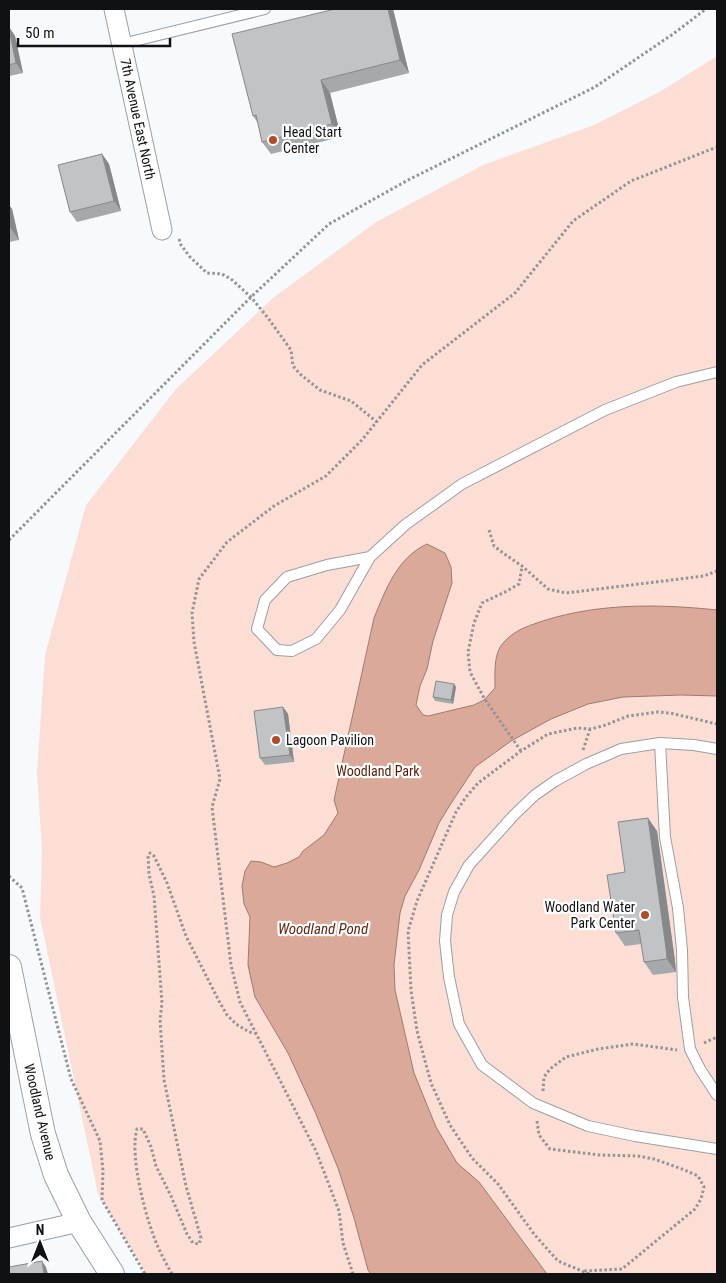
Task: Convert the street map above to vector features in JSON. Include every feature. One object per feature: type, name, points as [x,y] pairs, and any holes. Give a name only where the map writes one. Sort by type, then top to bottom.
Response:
[{"type":"street","name":"7th Avenue East North","points":[[114,9],[170,233]]},
{"type":"street","name":"Woodland Avenue","points":[[9,967],[43,1134],[56,1175],[80,1222],[112,1274]]},
{"type":"street","points":[[9,1238],[80,1222]]},
{"type":"lane","points":[[122,44],[265,9]]},
{"type":"lane","points":[[370,558],[327,565],[287,577],[266,600],[257,628],[277,650],[292,650],[316,639],[340,610],[370,558],[405,525],[470,480],[604,410],[676,382],[717,372]]},
{"type":"lane","points":[[717,750],[694,745],[660,743],[621,749],[586,764],[554,782],[528,802],[486,844],[465,872],[454,892],[447,916],[445,941],[449,977],[459,1024],[482,1065],[533,1103],[588,1126],[635,1136],[717,1149]]},
{"type":"lane","points":[[660,743],[665,837],[678,908],[682,950],[683,997],[690,1049],[717,1095]]},
{"type":"path","points":[[9,540],[251,297],[329,224],[410,179],[596,87],[706,9]]},
{"type":"path","points":[[353,1274],[343,1243],[338,1211],[316,1151],[240,1002],[238,993],[230,956],[212,806],[220,779],[194,642],[192,613],[199,579],[227,542],[274,506],[326,476],[362,440],[422,365],[515,293],[573,221],[631,181],[717,147]]},
{"type":"path","points":[[170,233],[190,257],[207,273],[222,274],[231,279],[251,297],[291,350],[293,366],[300,374],[320,390],[351,402],[376,422]]},
{"type":"path","points":[[489,530],[494,546],[522,566],[548,589],[566,593],[704,576],[717,571]]},
{"type":"path","points":[[521,751],[484,698],[470,672],[468,652],[474,623],[482,603],[519,584],[522,566]]},
{"type":"path","points":[[589,1274],[558,1261],[534,1234],[498,1184],[472,1158],[450,1125],[431,1083],[417,1031],[411,990],[408,931],[418,901],[456,812],[478,783],[521,751],[548,734],[577,728],[590,729],[628,716],[658,712],[717,724]]},
{"type":"path","points":[[172,1274],[157,1246],[148,1218],[141,1190],[135,1145],[137,1129],[143,1129],[151,1147],[156,1166],[187,1234],[193,1243],[199,1244],[200,1233],[186,1186],[164,1080],[160,1020],[162,1003],[154,896],[148,859],[150,853],[154,856],[167,883],[186,936],[227,1015],[249,1032],[258,1034]]},
{"type":"path","points":[[9,876],[22,888],[71,1079],[100,1141],[102,1200],[145,1274]]},
{"type":"path","points":[[622,1270],[623,1274]]},
{"type":"green space","name":"Woodland Park","points":[[717,56],[717,1274],[147,1274],[98,1194],[40,917],[42,851],[37,773],[45,655],[86,505],[176,389],[273,298],[376,222],[483,165],[594,125],[661,91]]},
{"type":"water","name":"Woodland Pond","points":[[427,544],[445,553],[451,567],[452,583],[433,641],[427,669],[420,686],[416,705],[423,715],[428,716],[474,705],[484,700],[495,688],[496,663],[501,646],[514,633],[546,620],[588,610],[631,606],[717,610],[717,696],[623,697],[588,704],[551,719],[511,741],[475,767],[450,805],[439,823],[419,870],[405,896],[400,913],[394,965],[395,990],[414,1073],[436,1127],[457,1163],[479,1182],[547,1274],[371,1274],[368,1270],[338,1168],[288,1053],[255,997],[248,965],[250,917],[244,904],[242,886],[245,871],[251,861],[261,862],[274,867],[299,857],[303,851],[324,835],[338,813],[334,800],[374,618],[388,586],[400,566],[408,557]]},
{"type":"building","points":[[335,9],[388,9],[400,60],[321,80],[332,124],[262,142],[256,115],[253,116],[232,34]]},
{"type":"building","points":[[9,29],[16,63],[9,65]]},
{"type":"building","points":[[102,154],[114,201],[70,212],[58,165]]},
{"type":"building","points":[[436,681],[454,684],[451,700],[433,697]]},
{"type":"building","name":"Lagoon Pavilion","points":[[283,707],[290,755],[260,758],[254,711]]},
{"type":"building","name":"Woodland Water Park Center","points":[[648,818],[667,959],[644,962],[639,930],[616,933],[607,875],[625,872],[618,822]]},
{"type":"building","points":[[42,1261],[44,1274],[9,1274],[9,1267]]},
{"type":"place","name":"Head Start Center","points":[[273,140]]},
{"type":"place","name":"Lagoon Pavilion","points":[[276,740]]},
{"type":"place","name":"Woodland Water Park Center","points":[[645,915]]}]
